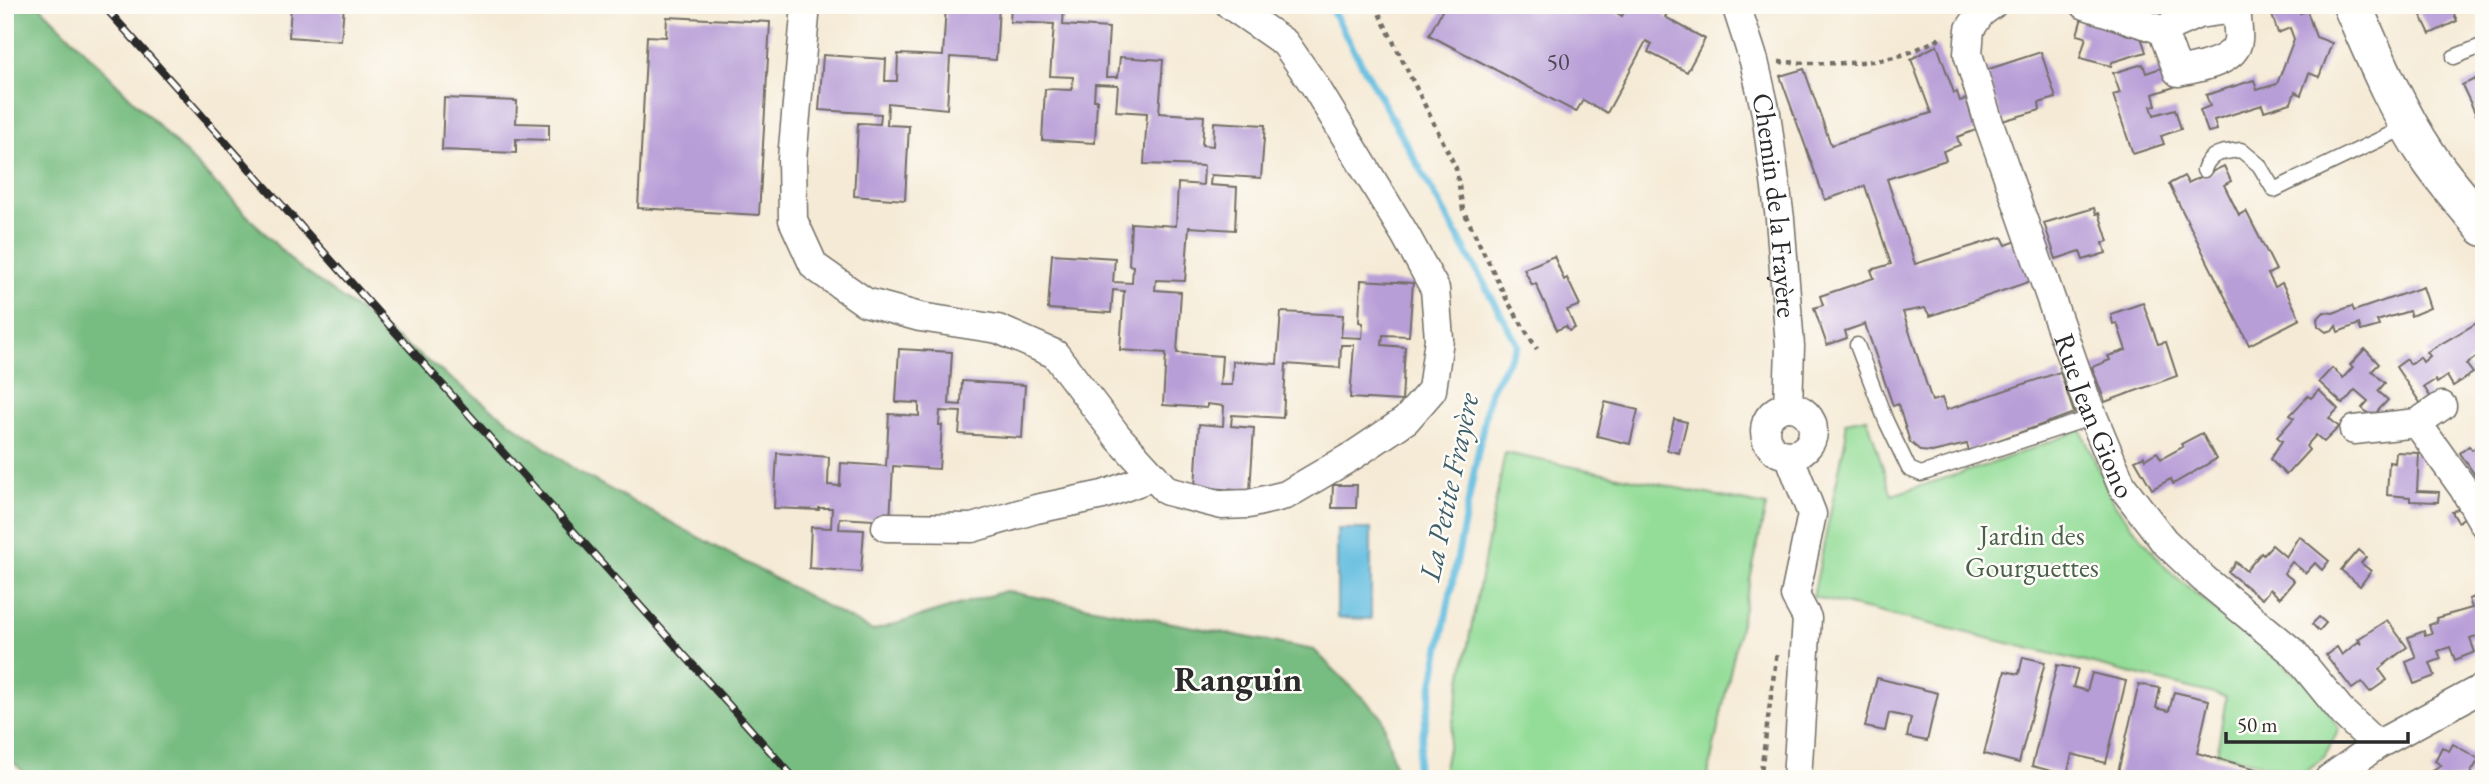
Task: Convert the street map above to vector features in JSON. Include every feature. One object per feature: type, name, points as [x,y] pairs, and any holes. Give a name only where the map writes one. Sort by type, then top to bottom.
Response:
[{"type":"main road","points":[[2352,5],[2410,126],[2445,180],[2482,223]]},
{"type":"street","points":[[806,5],[792,159],[793,220],[814,266],[865,302],[920,317],[998,329],[1055,354],[1118,437],[1167,491],[1222,505],[1249,504],[1286,495],[1406,420],[1432,390],[1439,339],[1435,289],[1315,86],[1285,43],[1230,5]]},
{"type":"street","name":"Chemin de la Frayère","points":[[1737,5],[1766,113],[1780,219],[1789,333],[1788,407],[1808,416],[1813,431],[1808,445],[1796,454],[1789,455],[1812,514],[1795,596],[1807,618],[1797,779]]},
{"type":"street","points":[[1970,29],[1980,13],[1993,5]]},
{"type":"street","points":[[2085,5],[2162,30]]},
{"type":"street","name":"Rue Jean Giono","points":[[1970,29],[1968,54],[1988,120],[2094,416],[2122,486],[2164,541],[2204,579],[2294,653],[2343,713],[2377,745]]},
{"type":"street","points":[[2354,430],[2417,424],[2442,406]]},
{"type":"street","points":[[2417,424],[2481,512]]},
{"type":"street","points":[[886,527],[972,528],[1036,509],[1103,495],[1154,476]]},
{"type":"street","points":[[2329,779],[2377,745],[2484,687]]},
{"type":"lane","points":[[2454,57],[2484,45]]},
{"type":"lane","points":[[2204,170],[2206,162],[2217,152],[2241,150],[2259,165],[2274,190],[2410,126]]},
{"type":"lane","points":[[1857,345],[1886,421],[1909,469],[1921,474],[2094,416]]},
{"type":"path","points":[[1375,5],[1457,168],[1463,210],[1508,302],[1537,349]]},
{"type":"path","points":[[1754,61],[1837,64],[1893,58],[1914,51],[1957,29],[1970,29]]},
{"type":"path","points":[[1760,779],[1774,661],[1779,648]]},
{"type":"green space","points":[[5,5],[39,5],[295,264],[578,472],[872,631],[1005,591],[1314,650],[1382,717],[1398,779],[32,779],[5,755]]},
{"type":"green space","name":"Jardin des Gourguettes","points":[[1867,418],[1892,495],[1996,462],[2081,430],[2115,505],[2165,567],[2314,688],[2339,729],[2325,756],[2304,774],[2217,753],[2226,697],[1813,597],[1846,436],[1845,422]]},
{"type":"green space","points":[[1505,453],[1766,506],[1707,779],[1442,779]]},
{"type":"water","points":[[1337,529],[1371,529],[1371,619],[1337,618]]},
{"type":"building","points":[[291,5],[344,5],[341,41],[289,37]]},
{"type":"building","points":[[946,5],[999,5],[996,60],[950,57],[947,109],[888,103],[887,125],[909,126],[905,200],[854,196],[858,123],[880,124],[881,114],[819,110],[823,55],[886,59],[885,81],[897,81],[898,54],[943,56]]},
{"type":"building","points":[[1011,5],[1064,5],[1063,25],[1109,28],[1106,77],[1118,77],[1120,57],[1163,60],[1159,113],[1204,116],[1202,145],[1213,146],[1214,122],[1265,125],[1261,178],[1211,175],[1210,185],[1237,187],[1235,230],[1189,227],[1185,281],[1156,280],[1155,290],[1181,292],[1177,353],[1222,356],[1220,385],[1232,385],[1233,361],[1277,364],[1281,312],[1343,315],[1341,337],[1362,338],[1363,323],[1359,322],[1361,280],[1413,283],[1409,336],[1383,335],[1382,345],[1405,347],[1402,401],[1350,398],[1354,345],[1341,345],[1340,368],[1286,364],[1283,418],[1232,415],[1231,426],[1254,428],[1250,491],[1195,487],[1199,424],[1223,426],[1224,406],[1207,404],[1207,408],[1163,405],[1166,353],[1120,350],[1124,291],[1113,290],[1111,313],[1048,309],[1052,254],[1115,258],[1113,282],[1132,283],[1133,266],[1129,265],[1131,223],[1176,226],[1178,183],[1203,185],[1204,166],[1144,164],[1147,113],[1116,111],[1118,85],[1095,84],[1095,143],[1042,140],[1045,89],[1072,90],[1073,77],[1050,76],[1054,24],[1010,22]]},
{"type":"building","points":[[1445,5],[1573,5],[1579,9],[1581,5],[1615,5],[1612,10],[1622,16],[1627,5],[1662,5],[1670,9],[1665,17],[1705,39],[1687,72],[1648,52],[1652,44],[1646,41],[1607,113],[1583,100],[1576,112],[1429,35]]},
{"type":"building","points":[[2274,5],[2298,5],[2300,13],[2307,11],[2316,37],[2332,43],[2319,77],[2309,73],[2301,95],[2295,92],[2291,103],[2264,111],[2262,105],[2214,120],[2217,130],[2208,132],[2200,110],[2210,106],[2206,95],[2254,80],[2257,90],[2277,84],[2294,39],[2290,28],[2278,33],[2270,9]]},
{"type":"building","points":[[2460,5],[2452,9],[2457,21],[2430,34],[2417,7]]},
{"type":"building","points":[[2083,14],[2122,26],[2120,32],[2128,35],[2139,31],[2146,52],[2112,62],[2111,66],[2080,58],[2086,37],[2077,35]]},
{"type":"building","points":[[667,17],[770,22],[759,215],[638,208],[647,36],[666,37]]},
{"type":"building","points":[[1937,45],[1954,93],[1957,92],[1960,101],[1966,99],[1976,130],[1957,137],[1960,145],[1943,151],[1946,160],[1887,179],[1915,264],[2002,237],[2006,245],[2017,241],[2031,281],[1930,316],[1925,308],[1903,312],[1932,401],[1942,398],[1946,410],[2060,372],[2074,413],[1969,451],[1967,444],[1932,452],[1921,451],[1910,442],[1898,404],[1893,406],[1865,324],[1845,331],[1847,338],[1827,345],[1814,308],[1823,305],[1820,296],[1874,278],[1871,270],[1891,264],[1865,186],[1825,200],[1780,76],[1804,69],[1831,145],[1931,113],[1911,59]]},
{"type":"building","points":[[2041,52],[2056,98],[2039,103],[2040,110],[2002,121],[1986,70]]},
{"type":"building","points":[[2143,64],[2146,73],[2167,66],[2174,87],[2153,94],[2156,105],[2151,106],[2154,115],[2175,109],[2181,129],[2161,136],[2164,144],[2133,154],[2113,95],[2120,93],[2113,73]]},
{"type":"building","points":[[2484,75],[2484,117],[2482,112],[2476,115],[2462,85]]},
{"type":"building","points":[[444,98],[517,101],[516,123],[549,124],[549,140],[516,139],[516,153],[442,150]]},
{"type":"building","points":[[2224,166],[2231,181],[2224,185],[2239,215],[2246,211],[2276,270],[2268,274],[2275,287],[2282,283],[2300,319],[2249,345],[2169,184],[2184,176],[2188,183]]},
{"type":"building","points":[[2094,208],[2096,214],[2099,213],[2108,241],[2103,243],[2106,253],[2083,260],[2080,251],[2056,259],[2044,223]]},
{"type":"building","points":[[1554,256],[1564,280],[1567,278],[1580,305],[1567,310],[1575,328],[1569,331],[1566,326],[1557,330],[1536,284],[1532,285],[1524,269]]},
{"type":"building","points":[[2423,287],[2430,308],[2411,316],[2409,311],[2377,321],[2379,326],[2361,331],[2359,324],[2338,332],[2336,326],[2326,332],[2318,326],[2317,319],[2324,312],[2333,313],[2352,306],[2354,311]]},
{"type":"building","points":[[2143,303],[2158,344],[2166,342],[2177,376],[2105,402],[2092,367],[2110,360],[2108,356],[2126,350],[2111,314]]},
{"type":"building","points":[[2477,323],[2481,331],[2484,329],[2484,368],[2476,357],[2466,364],[2473,373],[2453,386],[2447,376],[2437,383],[2435,380],[2424,387],[2431,398],[2421,404],[2396,367],[2407,359],[2410,364],[2420,357],[2423,362],[2430,356],[2427,352]]},
{"type":"building","points":[[899,349],[952,352],[949,404],[961,405],[962,381],[1025,385],[1022,438],[959,434],[961,412],[940,411],[939,425],[942,425],[939,469],[893,466],[890,521],[840,518],[839,529],[864,530],[861,572],[809,568],[811,527],[831,528],[832,508],[774,508],[777,453],[829,457],[828,485],[840,486],[841,463],[886,466],[889,414],[919,416],[919,403],[896,402]]},
{"type":"building","points":[[2365,349],[2379,364],[2372,371],[2385,383],[2378,391],[2388,400],[2372,417],[2362,408],[2368,401],[2355,390],[2343,404],[2319,382],[2332,368],[2343,378],[2353,367],[2350,365]]},
{"type":"building","points":[[2319,390],[2338,409],[2329,418],[2339,427],[2324,442],[2316,435],[2306,446],[2309,450],[2286,475],[2270,459],[2282,441],[2277,437],[2294,418],[2290,415],[2308,396],[2311,398]]},
{"type":"building","points":[[1605,402],[1638,410],[1630,444],[1597,436]]},
{"type":"building","points":[[1674,419],[1687,422],[1679,453],[1667,450]]},
{"type":"building","points":[[2202,433],[2216,459],[2173,484],[2171,479],[2152,489],[2135,460],[2144,456],[2145,459],[2157,452],[2161,459]]},
{"type":"building","points":[[2484,442],[2484,473],[2477,478],[2460,453],[2469,446],[2472,450]]},
{"type":"building","points":[[2396,452],[2419,453],[2417,491],[2439,492],[2438,502],[2410,501],[2410,497],[2387,495],[2389,462],[2395,463]]},
{"type":"building","points":[[1333,485],[1357,485],[1356,508],[1332,508]]},
{"type":"building","points":[[2459,508],[2465,517],[2458,522],[2452,512]]},
{"type":"building","points":[[2299,536],[2329,561],[2322,570],[2315,563],[2306,573],[2292,562],[2284,573],[2294,581],[2280,598],[2270,589],[2262,599],[2228,572],[2236,562],[2246,571],[2261,553],[2263,555],[2272,545],[2286,557]]},
{"type":"building","points":[[2358,550],[2366,557],[2361,563],[2371,571],[2360,586],[2341,570]]},
{"type":"building","points":[[2484,594],[2484,642],[2481,635],[2470,639],[2475,652],[2455,660],[2450,647],[2438,651],[2441,659],[2430,663],[2435,676],[2414,684],[2406,662],[2416,658],[2408,637],[2424,631],[2425,635],[2432,633],[2429,625],[2437,622],[2436,618],[2472,608],[2469,599]]},
{"type":"building","points":[[2319,617],[2326,623],[2319,631],[2312,624]]},
{"type":"building","points":[[2387,620],[2407,647],[2379,669],[2387,680],[2370,692],[2362,682],[2352,689],[2326,655],[2337,647],[2342,655],[2358,642],[2362,644],[2358,639]]},
{"type":"building","points":[[2023,657],[2045,662],[2019,763],[1984,754],[2005,671],[2019,674]]},
{"type":"building","points":[[2057,665],[2078,669],[2073,687],[2087,691],[2092,673],[2126,681],[2106,763],[2072,754],[2067,775],[2032,766]]},
{"type":"building","points":[[1877,678],[1938,693],[1927,741],[1907,737],[1911,718],[1889,713],[1885,731],[1865,727]]},
{"type":"building","points":[[2139,684],[2160,688],[2156,708],[2169,711],[2174,692],[2209,700],[2197,753],[2294,779],[2157,779],[2140,775],[2139,779],[2127,779],[2117,776]]},
{"type":"building","points":[[2453,744],[2479,759],[2467,779],[2435,779],[2431,771],[2441,765],[2435,761],[2442,747],[2449,751]]},
{"type":"waterway","name":"La Petite Frayère","points":[[1329,5],[1518,345],[1490,391],[1414,779]]},
{"type":"railway","points":[[103,5],[795,779]]},
{"type":"district","name":"Ranguin","points":[[1238,679]]}]
